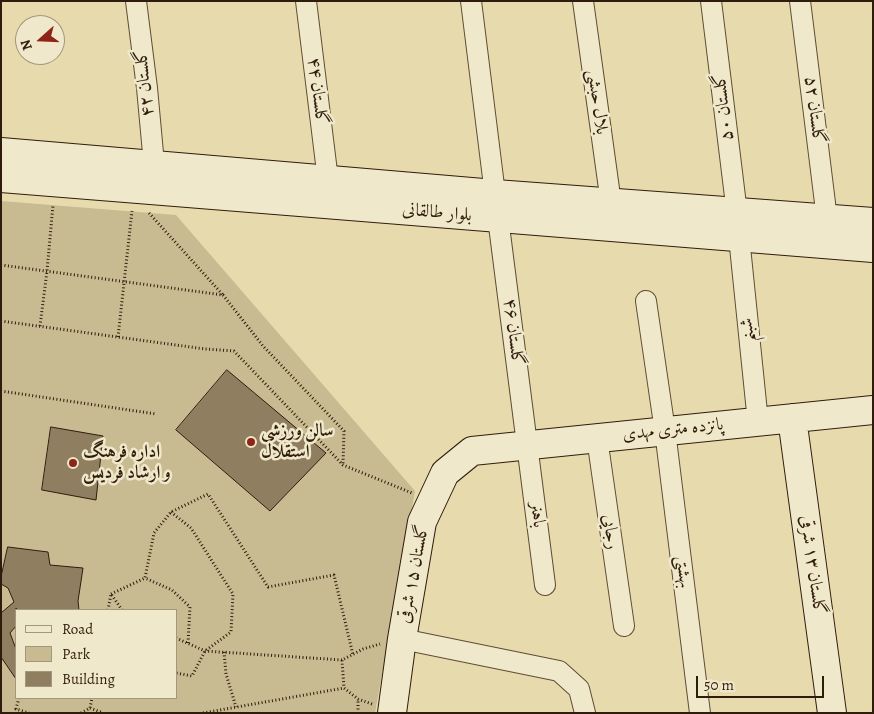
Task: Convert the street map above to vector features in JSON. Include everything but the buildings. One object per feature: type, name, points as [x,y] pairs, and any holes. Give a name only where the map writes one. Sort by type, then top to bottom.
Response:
[{"type":"main road","name":"بلوار طالقانی","points":[[1,152],[154,164],[239,184],[328,180],[497,206],[611,203],[873,248]]},
{"type":"main road","name":"بلوار طالقانی","points":[[1,178],[239,184],[738,225],[828,219],[873,222]]},
{"type":"main road","name":"پانزده متری مهدی","points":[[472,451],[873,410]]},
{"type":"main road","name":"گلستان ۱۳ شرقی","points":[[792,418],[832,713]]},
{"type":"main road","name":"گلستان ۱۵ شرقی","points":[[392,712],[402,638],[422,522],[445,473],[472,451]]},
{"type":"street","name":"گلستان ۴۲","points":[[136,1],[154,164]]},
{"type":"street","name":"گلستان ۴۴","points":[[306,1],[328,180]]},
{"type":"street","name":"گلستان ۴۶","points":[[471,1],[528,446]]},
{"type":"street","name":"بلال حبشی","points":[[583,1],[611,203]]},
{"type":"street","name":"گلستان ۵۰","points":[[711,1],[738,225]]},
{"type":"street","name":"گلستان ۵۲","points":[[800,1],[828,219]]},
{"type":"street","name":"شبنم","points":[[738,225],[758,422]]},
{"type":"street","name":"بهشتی","points":[[646,302],[666,431],[700,713]]},
{"type":"street","name":"رجایی","points":[[596,438],[624,626]]},
{"type":"street","name":"باهنر","points":[[528,446],[545,585]]},
{"type":"street","points":[[402,638],[560,671],[579,689],[586,713]]},
{"type":"path","points":[[40,326],[53,205],[44,204]]},
{"type":"path","points":[[122,210],[149,213],[223,295],[263,346],[344,431],[343,466]]},
{"type":"path","points":[[118,337],[132,211]]},
{"type":"path","points":[[1,265],[223,295]]},
{"type":"path","points":[[1,321],[205,349],[234,351],[343,466],[432,500]]},
{"type":"path","points":[[1,391],[156,414]]},
{"type":"path","points":[[145,578],[154,534],[171,512],[208,494],[268,587],[334,575],[352,655]]},
{"type":"path","points":[[171,512],[191,528],[232,594],[231,632],[205,651],[192,676],[178,673]]},
{"type":"path","points":[[111,594],[145,578],[172,590],[190,607],[188,643]]},
{"type":"path","points":[[108,609],[111,594]]},
{"type":"path","points":[[111,594],[121,609]]},
{"type":"path","points":[[178,639],[205,651],[342,660],[363,649],[402,638]]},
{"type":"path","points":[[224,652],[226,674],[236,707]]},
{"type":"path","points":[[342,660],[344,688],[358,699],[392,712]]},
{"type":"path","points":[[203,713],[344,688]]},
{"type":"path","points":[[19,699],[15,711],[29,713]]},
{"type":"path","points":[[81,713],[90,708],[92,699]]},
{"type":"path","points":[[358,699],[358,713]]},
{"type":"path","points":[[90,708],[103,713]]},
{"type":"green space","points":[[1,201],[176,215],[415,491],[375,713],[1,713]]},
{"type":"place","name":"سالن ورزشی استقلال","points":[[251,442]]},
{"type":"place","name":"اداره فرهنگ و ارشاد فردیس","points":[[73,463]]}]
